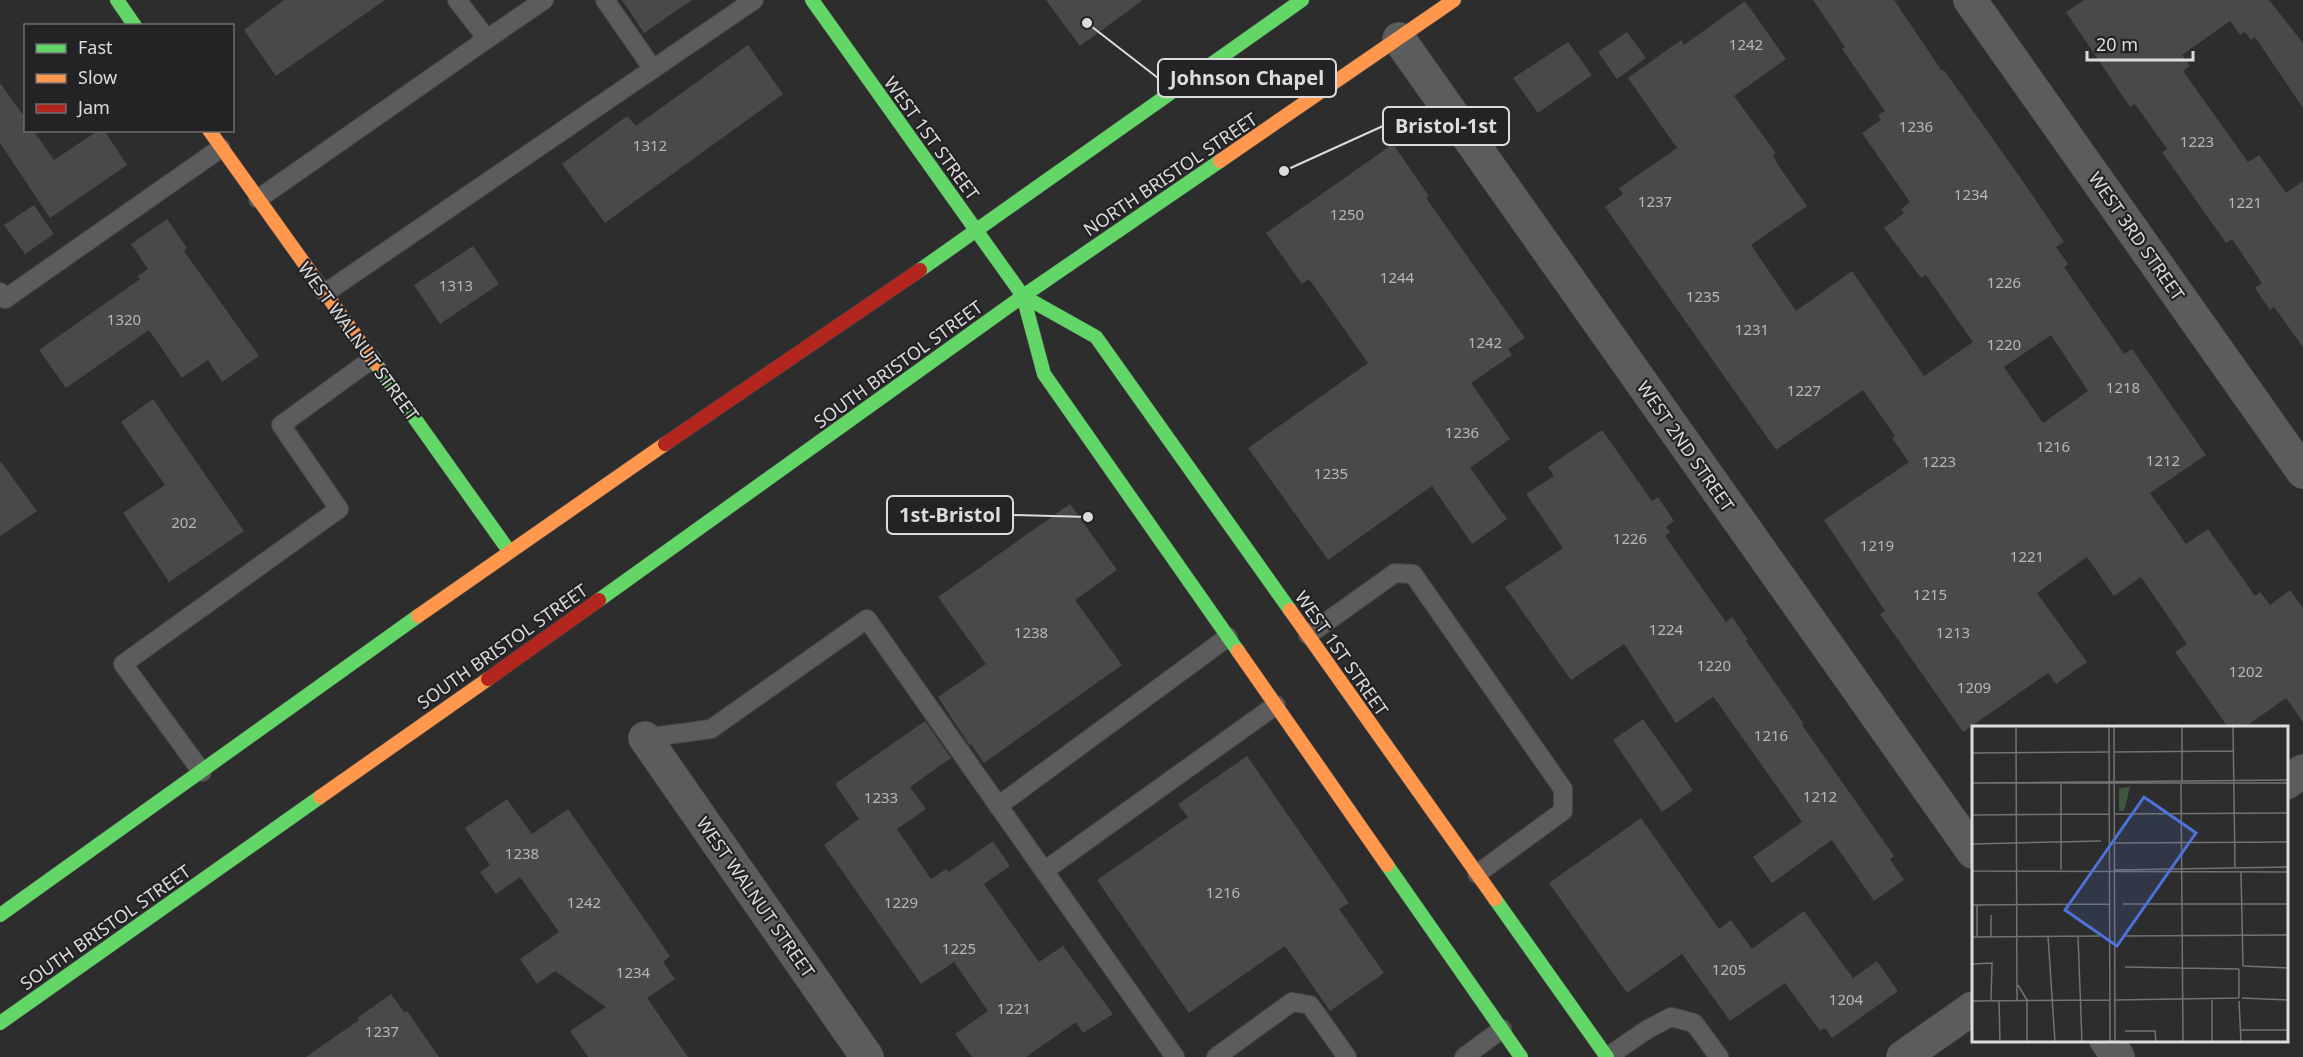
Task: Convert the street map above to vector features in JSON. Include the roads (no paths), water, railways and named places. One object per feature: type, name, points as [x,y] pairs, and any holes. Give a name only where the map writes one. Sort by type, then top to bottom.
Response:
[{"type":"main road","points":[[117,0],[134,24]]},
{"type":"main road","name":"WEST 1ST STREET","points":[[812,0],[1023,296],[1044,374],[1521,1057]]},
{"type":"main road","points":[[0,915],[509,551],[977,231],[1302,0]]},
{"type":"main road","name":"NORTH BRISTOL STREET","points":[[1023,296],[1454,0]]},
{"type":"main road","name":"WEST WALNUT STREET","points":[[210,132],[509,551]]},
{"type":"main road","name":"WEST 1ST STREET","points":[[1023,296],[1096,337],[1607,1057]]},
{"type":"main road","name":"SOUTH BRISTOL STREET","points":[[0,1023],[1023,296]]},
{"type":"street","name":"WEST 3RD STREET","points":[[1970,0],[2303,472]]},
{"type":"street","name":"WEST 2ND STREET","points":[[1400,39],[1972,851]]},
{"type":"street","name":"WEST WALNUT STREET","points":[[645,738],[867,1057]]},
{"type":"street","points":[[2288,782],[2303,771]]},
{"type":"street","points":[[1903,1057],[1972,1009]]},
{"type":"street","points":[[2107,1042],[2118,1057]]},
{"type":"lane","points":[[458,0],[487,39]]},
{"type":"lane","points":[[258,199],[544,0]]},
{"type":"lane","points":[[605,0],[653,69]]},
{"type":"lane","points":[[324,293],[754,0]]},
{"type":"lane","points":[[0,292],[5,299],[221,148]]},
{"type":"lane","points":[[202,772],[123,664],[339,510],[281,425],[372,359]]},
{"type":"lane","points":[[1308,635],[1395,573],[1413,574],[1563,789],[1563,811],[1477,874]]},
{"type":"lane","points":[[645,738],[711,729],[867,620],[1175,1057]]},
{"type":"lane","points":[[998,806],[1228,638]]},
{"type":"lane","points":[[1044,871],[1276,705]]},
{"type":"lane","points":[[1216,1057],[1292,1002],[1310,1005],[1347,1057]]},
{"type":"lane","points":[[1607,1057],[1648,1029],[1671,1017],[1694,1023],[1719,1057]]},
{"type":"lane","points":[[1464,1057],[1502,1029]]},
{"type":"place","name":"Johnson Chapel","points":[[1087,23]]},
{"type":"place","name":"Bristol-1st","points":[[1284,171]]},
{"type":"place","name":"1st-Bristol","points":[[1088,517]]}]
